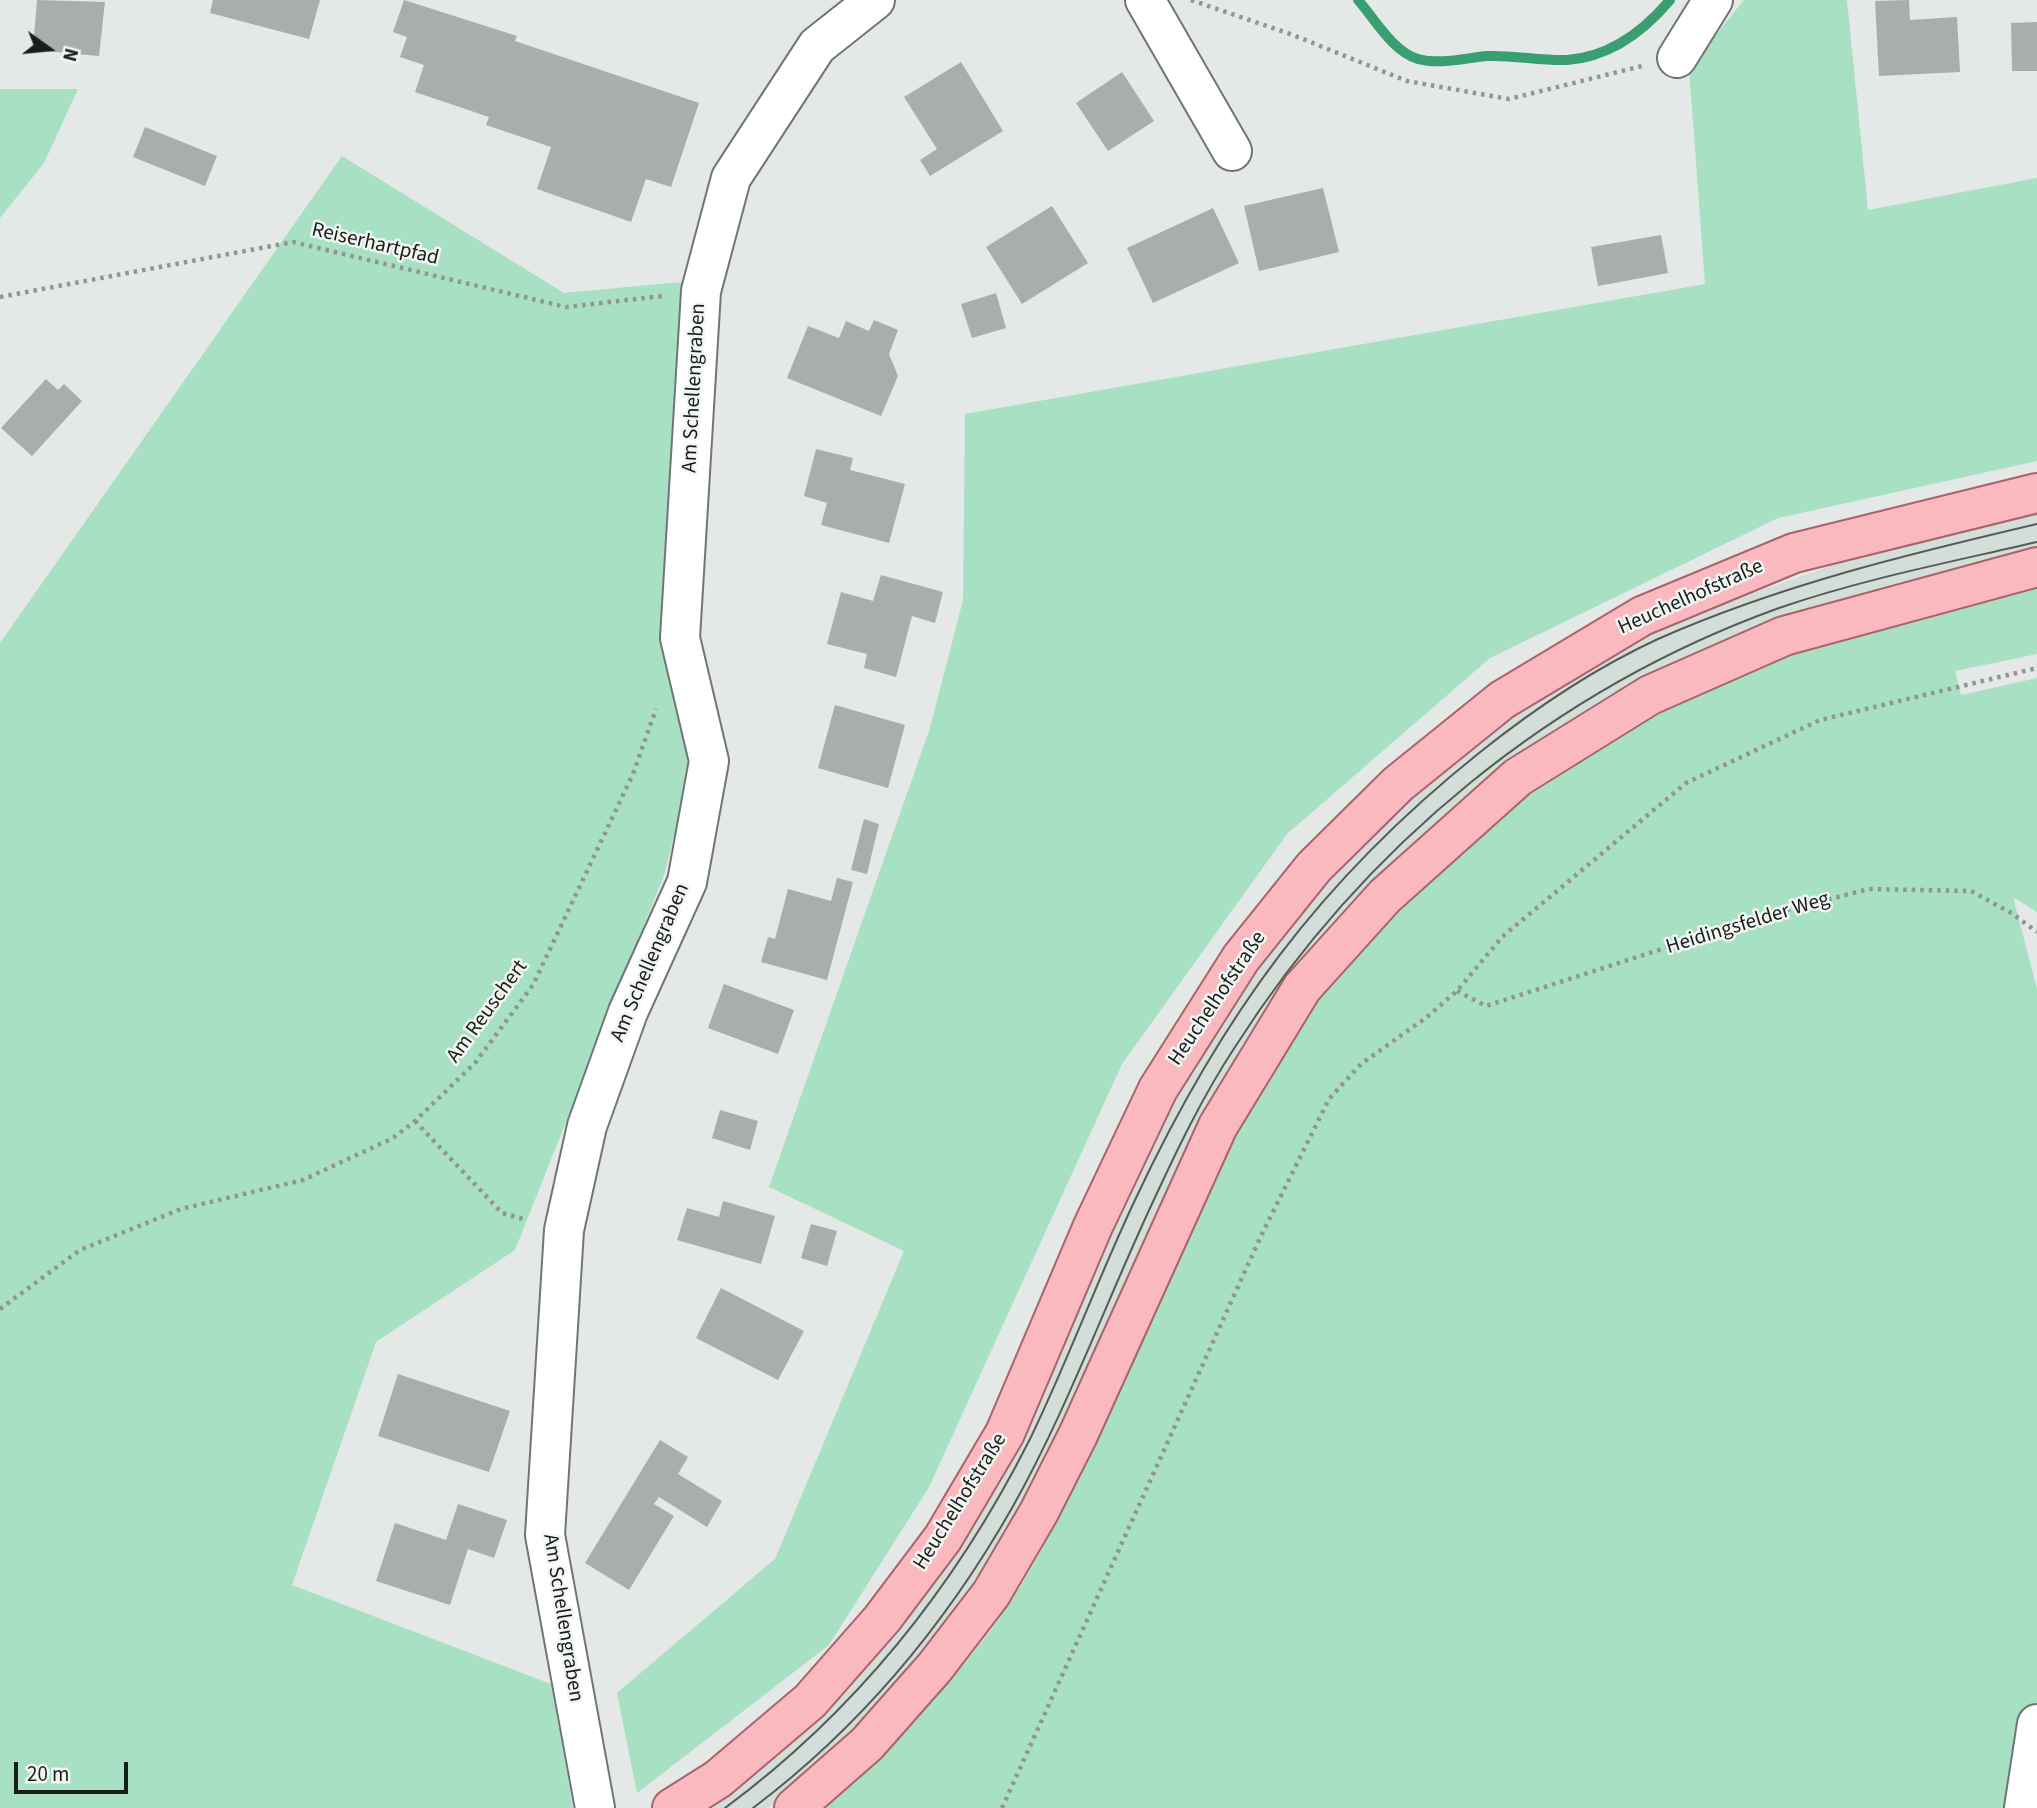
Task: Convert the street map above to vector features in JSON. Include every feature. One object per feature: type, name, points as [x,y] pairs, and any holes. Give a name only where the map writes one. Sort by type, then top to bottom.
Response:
[{"type":"main road","name":"Heuchelhofstraße","points":[[672,1808],[718,1779],[810,1702],[882,1619],[943,1538],[1005,1433],[1093,1226],[1158,1089],[1249,948],[1314,867],[1398,784],[1502,700],[1642,616],[1794,553],[2037,493]]},
{"type":"main road","points":[[794,1808],[867,1744],[935,1667],[991,1594],[1039,1512],[1078,1435],[1218,1126],[1302,988],[1385,896],[1518,777],[1650,695],[1784,636],[2037,567]]},
{"type":"street","name":"Am Schellengraben","points":[[595,1808],[545,1535],[564,1230],[587,1126],[628,1012],[687,882],[709,761],[680,638],[701,291],[731,178],[817,46],[875,0]]},
{"type":"street","points":[[1145,0],[1232,151]]},
{"type":"street","points":[[1677,58],[1713,0]]},
{"type":"street","points":[[2024,1808],[2037,1724]]},
{"type":"path","points":[[1190,0],[1293,35],[1407,80],[1509,99],[1677,58]]},
{"type":"path","name":"Reiserhartpfad","points":[[0,297],[293,242],[566,307],[701,291]]},
{"type":"path","points":[[1002,1808],[1260,1238],[1329,1099],[1362,1064],[1427,1017],[1457,990],[1502,937],[1686,783],[1819,720],[2037,668]]},
{"type":"path","name":"Am Reuschert","points":[[0,1309],[80,1250],[181,1209],[303,1180],[393,1138],[415,1121],[475,1063],[533,985],[633,774],[659,700]]},
{"type":"path","name":"Heidingsfelder Weg","points":[[1457,990],[1486,1006],[1767,915],[1869,889],[1970,891],[2013,914],[2037,932]]},
{"type":"path","points":[[415,1121],[502,1213]]},
{"type":"shaded area","points":[[2037,513],[2037,552],[1896,583],[1801,611],[1718,644],[1642,680],[1539,740],[1462,801],[1395,861],[1339,922],[1071,1411],[1022,1511],[971,1591],[909,1676],[800,1783],[768,1808],[708,1808],[777,1755],[833,1701],[882,1649],[943,1569],[1169,1108],[1268,952],[1312,898],[1373,833],[1440,772],[1522,709],[1623,645],[1701,612],[1884,547]]},
{"type":"green space","points":[[1744,0],[1847,0],[1868,210],[2037,178],[2037,461],[1778,518],[1490,658],[1287,834],[1122,1064],[929,1487],[829,1645],[637,1793],[617,1693],[775,1559],[904,1251],[769,1187],[930,728],[963,600],[965,414],[1705,284],[1689,68]]},
{"type":"green space","points":[[0,89],[78,89],[44,163],[0,218]]},
{"type":"green space","points":[[342,156],[564,293],[681,282],[668,634],[694,758],[664,875],[515,1250],[376,1342],[292,1585],[551,1684],[573,1808],[0,1808],[0,643]]},
{"type":"green space","points":[[2037,587],[2037,654],[1955,671],[1961,695],[2037,678],[2037,912],[2013,897],[2037,989],[2037,1808],[826,1808],[936,1697],[976,1649],[1019,1589],[1078,1477],[1237,1128],[1278,1059],[1324,994],[1376,932],[1432,874],[1493,821],[1557,772],[1625,729],[1695,692],[1771,660],[1810,647]]},
{"type":"building","points":[[37,0],[105,2],[99,56],[33,50]]},
{"type":"building","points":[[213,0],[320,0],[309,39],[210,13]]},
{"type":"building","points":[[404,0],[517,36],[515,41],[699,103],[671,187],[646,179],[631,222],[537,189],[551,147],[486,125],[489,117],[415,92],[424,65],[400,57],[407,37],[393,32]]},
{"type":"building","points":[[1909,0],[1910,20],[1957,17],[1960,72],[1879,76],[1875,1]]},
{"type":"building","points":[[2037,22],[2037,71],[2012,71],[2011,23]]},
{"type":"building","points":[[961,62],[1003,131],[930,176],[920,160],[937,149],[904,97]]},
{"type":"building","points":[[1122,72],[1154,121],[1108,151],[1076,103]]},
{"type":"building","points":[[145,127],[217,156],[205,186],[133,157]]},
{"type":"building","points":[[1323,188],[1339,252],[1259,271],[1244,206]]},
{"type":"building","points":[[1052,206],[1088,263],[1022,304],[986,247]]},
{"type":"building","points":[[1213,208],[1239,263],[1153,303],[1127,248]]},
{"type":"building","points":[[1661,235],[1668,273],[1598,286],[1591,247]]},
{"type":"building","points":[[996,293],[1006,328],[972,338],[961,304]]},
{"type":"building","points":[[874,320],[898,330],[889,354],[898,376],[881,416],[787,378],[808,326],[839,338],[846,321],[869,331]]},
{"type":"building","points":[[46,379],[58,390],[64,384],[82,401],[32,456],[1,428]]},
{"type":"building","points":[[816,449],[853,458],[850,470],[905,484],[889,543],[821,525],[827,503],[804,496]]},
{"type":"building","points":[[881,575],[943,592],[935,623],[912,616],[896,677],[864,668],[867,654],[827,644],[841,592],[873,601]]},
{"type":"building","points":[[835,705],[905,725],[888,788],[818,768]]},
{"type":"building","points":[[864,819],[879,824],[867,874],[851,870]]},
{"type":"building","points":[[837,878],[853,882],[827,980],[761,962],[768,937],[775,939],[788,889],[831,901]]},
{"type":"building","points":[[724,984],[794,1010],[778,1054],[708,1028]]},
{"type":"building","points":[[720,1110],[758,1121],[750,1150],[712,1138]]},
{"type":"building","points":[[723,1201],[775,1216],[761,1264],[677,1240],[687,1208],[719,1217]]},
{"type":"building","points":[[811,1224],[837,1231],[827,1266],[801,1258]]},
{"type":"building","points":[[721,1288],[804,1331],[778,1380],[696,1338]]},
{"type":"building","points":[[398,1374],[510,1411],[489,1472],[378,1436]]},
{"type":"building","points":[[660,1440],[688,1457],[678,1474],[722,1501],[707,1527],[659,1497],[654,1504],[674,1516],[629,1590],[585,1563]]},
{"type":"building","points":[[458,1504],[507,1520],[494,1558],[468,1549],[450,1605],[376,1581],[395,1523],[446,1540]]},
{"type":"waterway","points":[[1358,0],[1400,49],[1418,59],[1435,61],[1487,56],[1557,60],[1583,58],[1624,41],[1649,22],[1670,0]]},
{"type":"tram line","points":[[725,1808],[818,1730],[860,1687],[936,1594],[970,1544],[1030,1439],[1135,1200],[1203,1070],[1280,955],[1323,902],[1370,851],[1422,801],[1500,737],[1566,690],[1634,650],[1751,602],[1845,572],[2037,524]]},
{"type":"tram line","points":[[753,1808],[792,1777],[864,1709],[898,1672],[959,1593],[1032,1472],[1160,1186],[1211,1085],[1286,974],[1342,905],[1404,841],[1471,782],[1542,730],[1617,682],[1696,642],[1779,608],[1843,588],[2037,542]]}]
